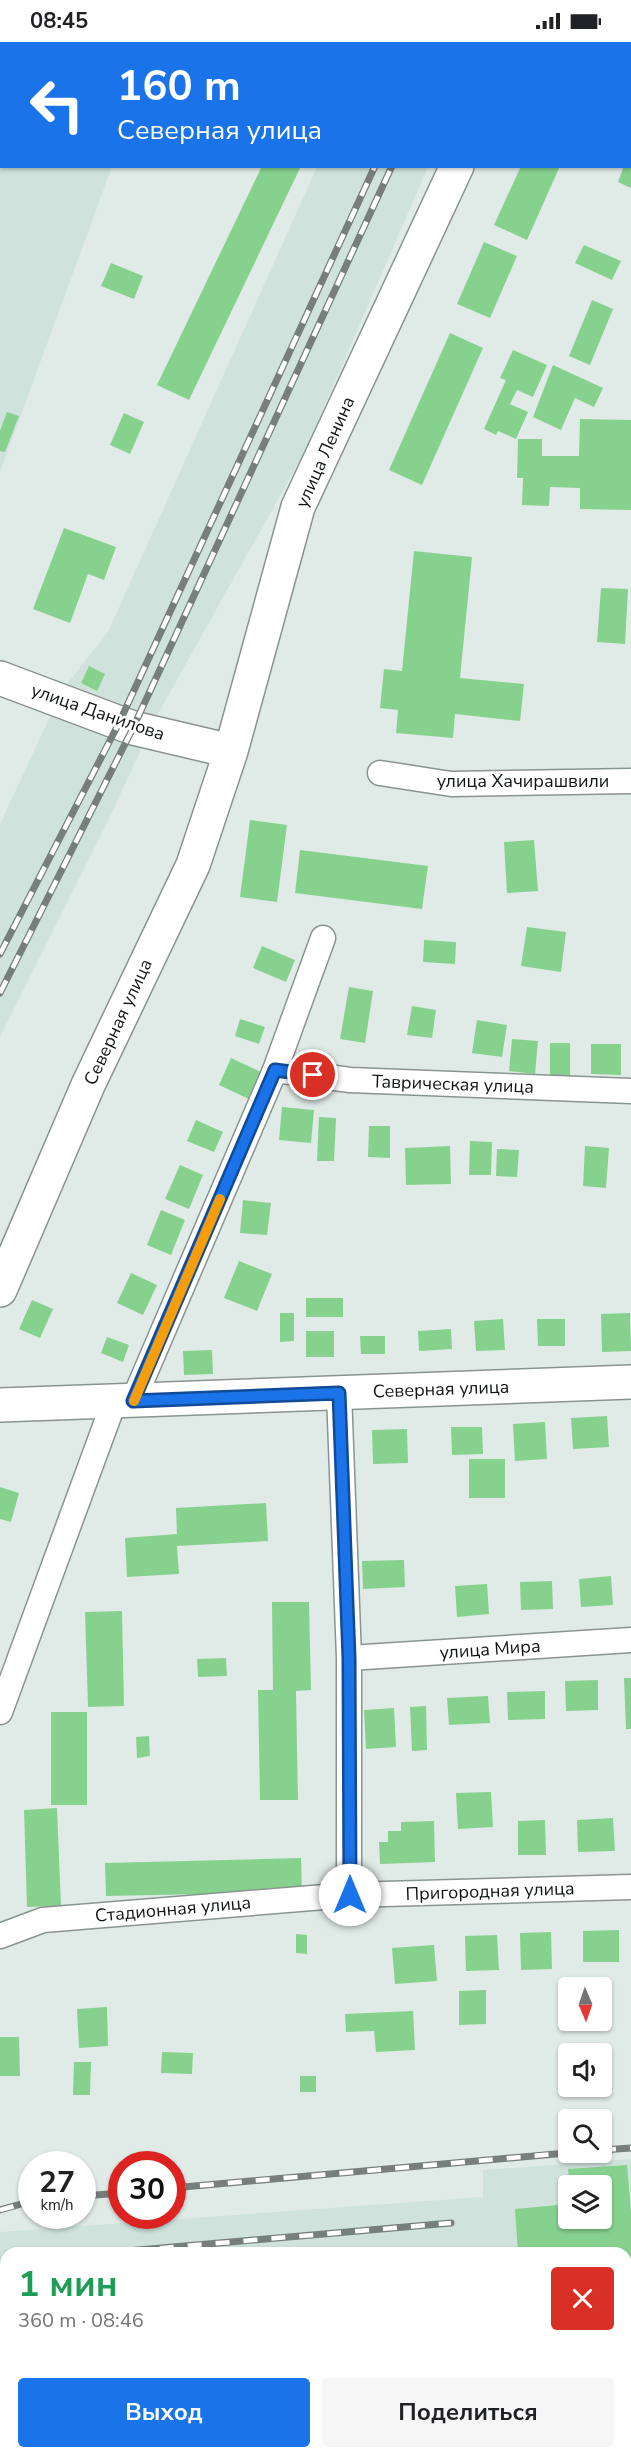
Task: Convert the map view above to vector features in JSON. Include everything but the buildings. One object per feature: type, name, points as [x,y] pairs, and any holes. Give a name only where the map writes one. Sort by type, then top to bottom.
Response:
[{"type":"street","name":"улица Ленина","points":[[231,751],[298,507],[456,168]]},
{"type":"street","name":"улица Данилова","points":[[0,678],[133,728],[231,751]]},
{"type":"street","name":"Северная улица","points":[[0,1290],[88,1085],[193,865],[231,751]]},
{"type":"street","name":"улица Хачирашвили","points":[[380,773],[451,783],[631,781]]},
{"type":"street","points":[[0,1712],[124,1402],[275,1070],[323,938]]},
{"type":"street","name":"Таврическая улица","points":[[275,1070],[350,1080],[631,1091]]},
{"type":"street","name":"Северная улица","points":[[0,1405],[631,1382]]},
{"type":"street","points":[[339,1393],[349,1658],[350,1895]]},
{"type":"street","name":"улица Мира","points":[[349,1658],[631,1640]]},
{"type":"street","name":"Пригородная улица","points":[[350,1895],[631,1887]]},
{"type":"street","name":"Стадионная улица","points":[[0,1936],[43,1920],[350,1895]]},
{"type":"shaded area","points":[[0,168],[112,168],[0,472]]},
{"type":"shaded area","points":[[317,168],[428,168],[304,453],[154,721],[108,821],[0,1037],[0,824],[63,689],[108,632]]},
{"type":"shaded area","points":[[631,2159],[631,2247],[0,2247],[0,2232],[96,2229],[96,2225],[108,2224],[108,2229],[186,2229],[186,2219],[483,2197],[483,2170],[577,2163],[612,2163],[612,2160]]},
{"type":"railway","points":[[0,954],[119,723],[374,168]]},
{"type":"railway","points":[[0,993],[133,728],[391,168]]},
{"type":"railway","points":[[612,2149],[631,2148]]},
{"type":"railway","points":[[186,2187],[558,2154]]},
{"type":"railway","points":[[96,2195],[108,2194]]},
{"type":"railway","points":[[0,2210],[18,2205]]},
{"type":"railway","points":[[173,2247],[451,2223]]},
{"type":"slow traffic","points":[[134,1401],[220,1199]]},
{"type":"route","points":[[313,1075],[275,1070],[133,1401],[339,1393],[349,1658],[350,1895]]}]
